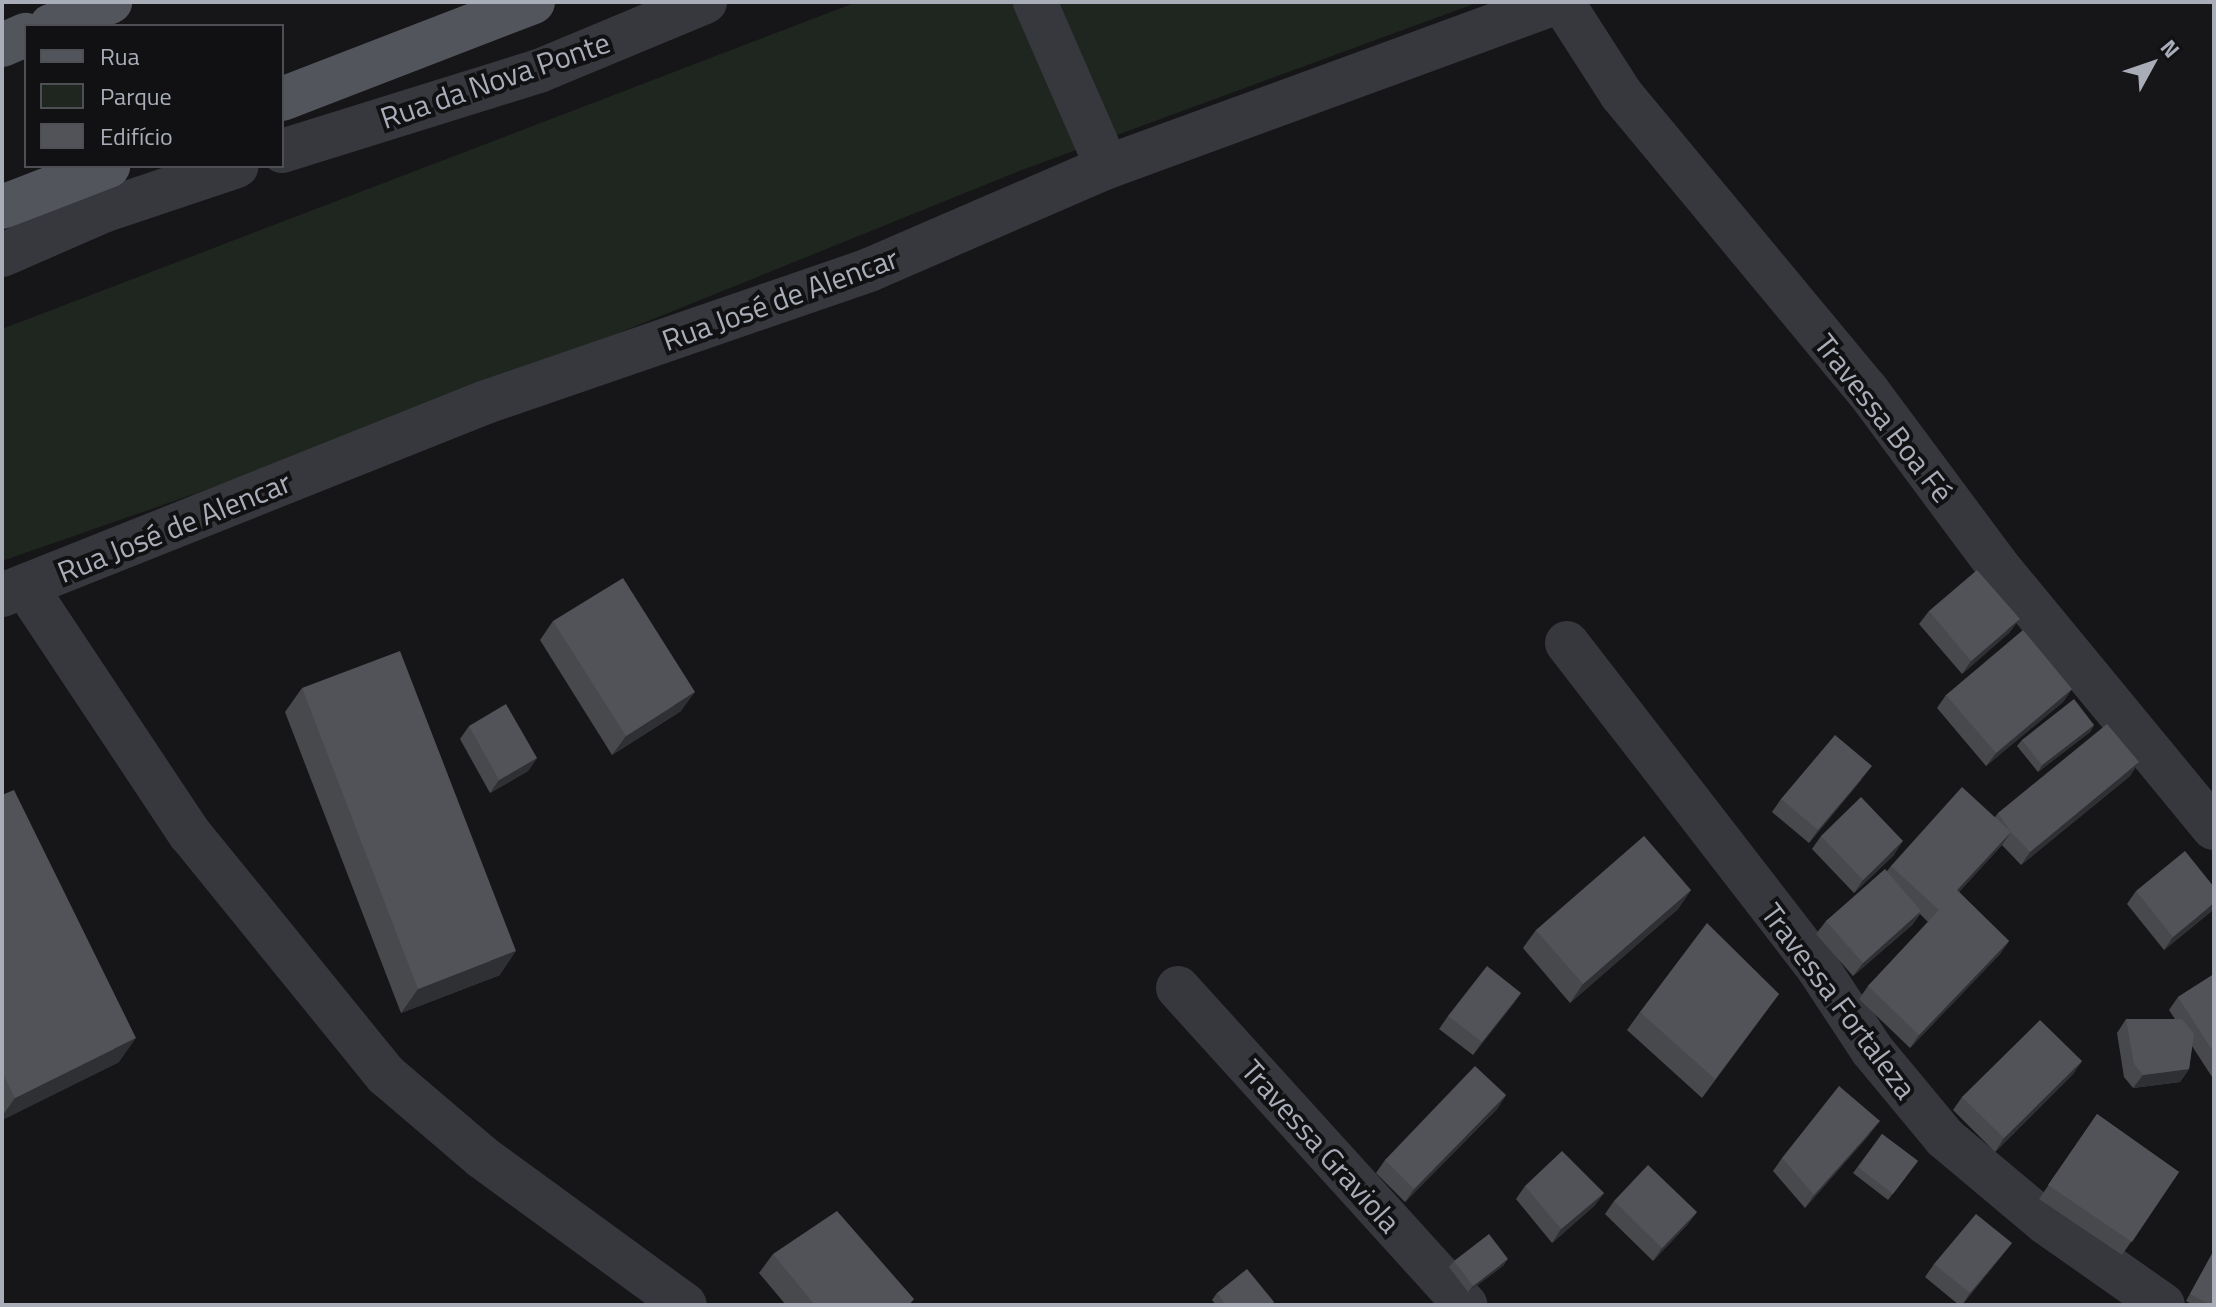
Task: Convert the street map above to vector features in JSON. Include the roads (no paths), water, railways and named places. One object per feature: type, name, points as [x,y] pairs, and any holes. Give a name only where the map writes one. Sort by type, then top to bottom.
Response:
[{"type":"main road","points":[[56,24],[110,2]]},
{"type":"main road","points":[[284,98],[533,2]]},
{"type":"main road","points":[[2,45],[24,36]]},
{"type":"main road","points":[[2,207],[103,168]]},
{"type":"street","name":"Rua da Nova Ponte","points":[[284,150],[539,71],[705,2]]},
{"type":"street","points":[[1035,2],[1107,167]]},
{"type":"street","name":"Rua José de Alencar","points":[[14,590],[486,402],[869,270],[1107,167],[1560,2]]},
{"type":"street","name":"Travessa Boa Fé","points":[[1560,2],[1621,94],[1867,390],[1996,564],[2214,828]]},
{"type":"street","points":[[2,255],[103,211],[231,168]]},
{"type":"street","points":[[14,590],[190,834],[386,1075],[482,1157],[685,1305]]},
{"type":"street","name":"Travessa Fortaleza","points":[[1567,643],[1818,968],[1872,1050],[1945,1138],[2045,1222],[2163,1305]]},
{"type":"street","name":"Travessa Graviola","points":[[1178,988],[1465,1305]]}]
